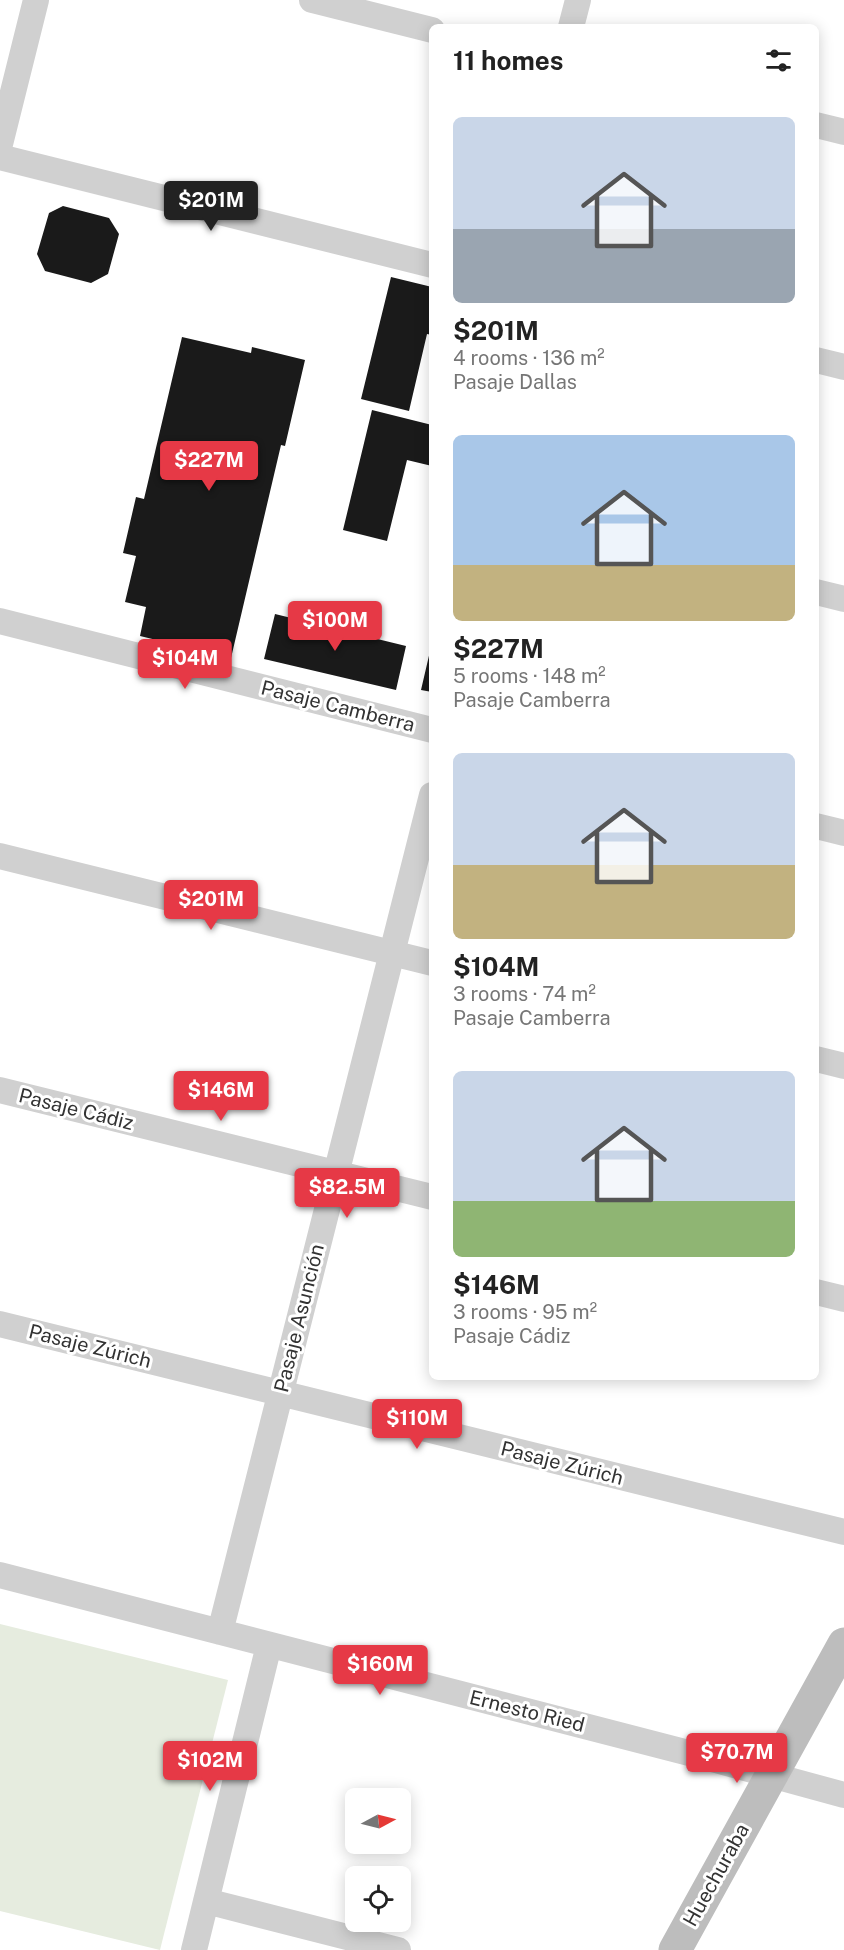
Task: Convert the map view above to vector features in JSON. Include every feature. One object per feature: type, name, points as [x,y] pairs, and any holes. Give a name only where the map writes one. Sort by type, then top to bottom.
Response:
[{"type":"street","points":[[0,144],[36,0]]},
{"type":"street","points":[[312,0],[429,29]]},
{"type":"street","points":[[572,24],[578,0]]},
{"type":"street","points":[[819,126],[844,132]]},
{"type":"street","points":[[0,157],[429,263]]},
{"type":"street","points":[[819,361],[844,367]]},
{"type":"street","points":[[819,593],[844,599]]},
{"type":"street","name":"Pasaje Camberra","points":[[0,621],[429,729]]},
{"type":"street","name":"Pasaje Asunción","points":[[220,1632],[429,807]]},
{"type":"street","points":[[819,827],[844,833]]},
{"type":"street","points":[[0,856],[429,962]]},
{"type":"street","points":[[819,1060],[844,1065]]},
{"type":"street","name":"Pasaje Cádiz","points":[[0,1090],[429,1196]]},
{"type":"street","points":[[819,1293],[844,1299]]},
{"type":"street","name":"Pasaje Zúrich","points":[[0,1324],[844,1532]]},
{"type":"street","name":"Ernesto Ried","points":[[0,1575],[844,1795]]},
{"type":"street","name":"Huechuraba","points":[[675,1950],[844,1644]]},
{"type":"street","points":[[194,1950],[269,1645]]},
{"type":"street","points":[[206,1901],[398,1950]]},
{"type":"shaded area","points":[[0,1624],[228,1680],[160,1950],[0,1911]]},
{"type":"building","points":[[63,206],[109,218],[119,234],[108,274],[91,283],[45,271],[37,254],[49,213]]},
{"type":"building","points":[[391,277],[429,286],[429,334],[427,334],[409,411],[361,399]]},
{"type":"building","points":[[182,337],[251,353],[252,347],[305,360],[285,446],[281,445],[231,658],[140,636],[146,607],[125,602],[136,556],[123,553],[136,497],[144,499]]},
{"type":"building","points":[[372,410],[429,424],[429,465],[407,460],[387,541],[343,530]]},
{"type":"building","points":[[275,614],[406,646],[396,690],[264,659]]},
{"type":"building","points":[[429,656],[429,691],[421,690]]}]
